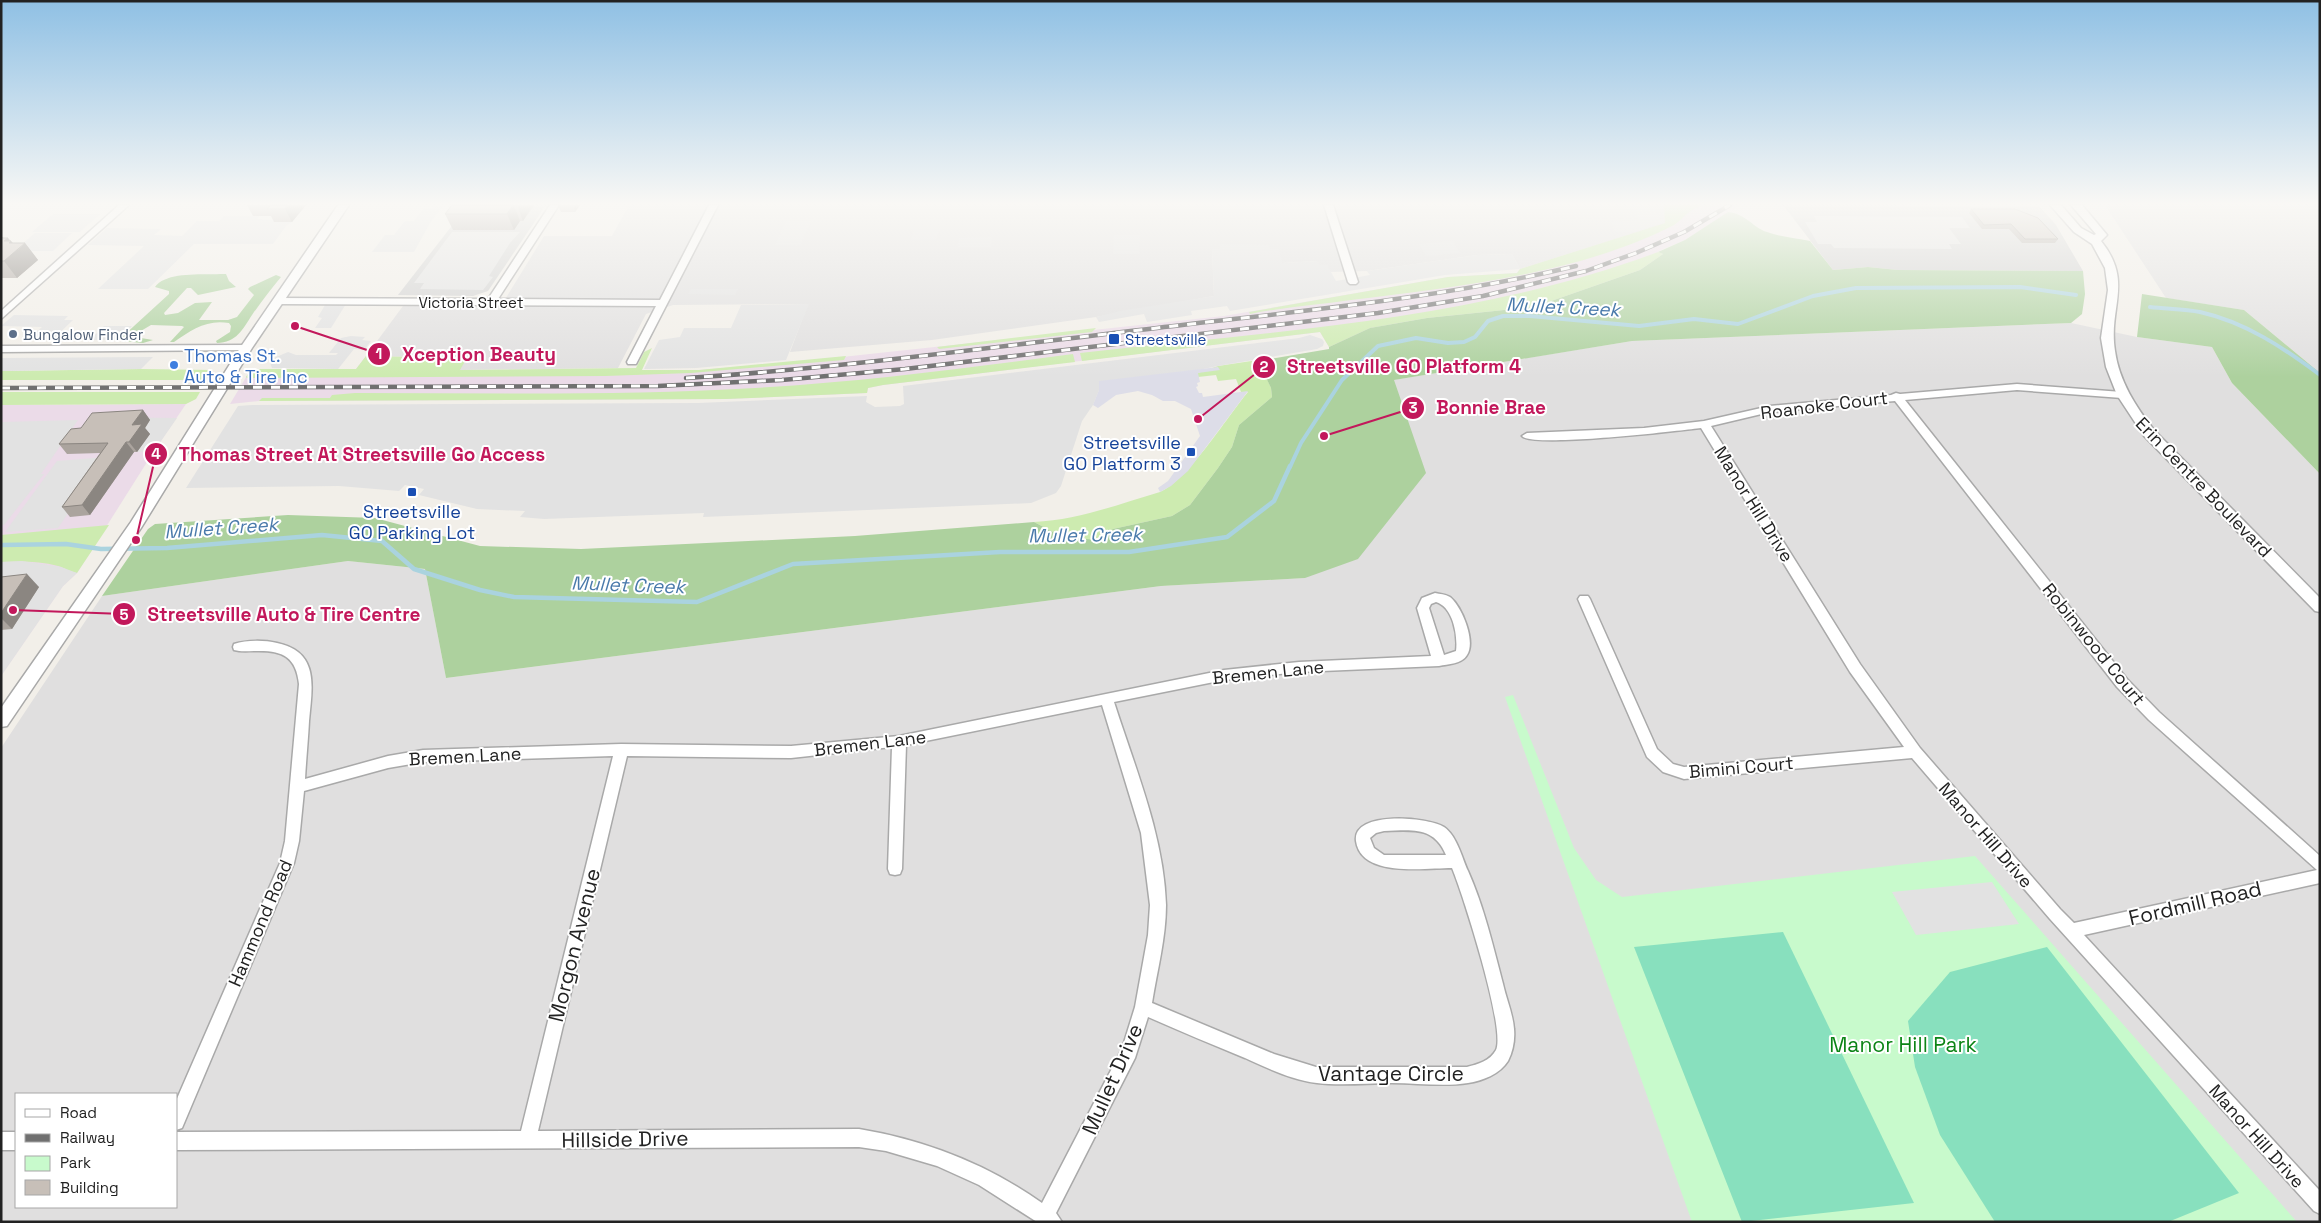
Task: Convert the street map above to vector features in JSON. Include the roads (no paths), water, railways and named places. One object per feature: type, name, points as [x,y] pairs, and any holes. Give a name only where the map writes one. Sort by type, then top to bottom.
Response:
[{"type":"street","points":[[1,316],[62,262]]},
{"type":"street","points":[[1,721],[129,536],[246,348],[306,262]]},
{"type":"street","points":[[490,302],[517,262]]},
{"type":"street","points":[[632,362],[685,262]]},
{"type":"street","points":[[1346,262],[1353,282]]},
{"type":"street","name":"Erin Centre Boulevard","points":[[2109,262],[2115,281],[2115,295],[2108,321],[2109,354],[2122,395],[2150,433],[2320,607]]},
{"type":"street","name":"Victoria Street","points":[[279,301],[664,302]]},
{"type":"street","points":[[1,349],[246,348]]},
{"type":"street","name":"Roanoke Court","points":[[1527,436],[1563,436],[1644,431],[1704,424],[1770,409],[1896,396],[2017,387],[2122,395]]},
{"type":"street","name":"Robinwood Court","points":[[1896,396],[2122,683],[2154,716],[2320,866]]},
{"type":"street","name":"Manor Hill Drive","points":[[1704,424],[1855,668],[1915,752],[2071,931],[2320,1206]]},
{"type":"street","name":"Bremen Lane","points":[[298,787],[379,764],[423,756],[621,750],[790,752],[899,741],[1178,684],[1260,670],[1439,661],[1459,656],[1462,653],[1464,642],[1450,603],[1441,597],[1435,597],[1426,601],[1424,608],[1439,661]]},
{"type":"street","name":"Bimini Court","points":[[1584,599],[1652,753],[1668,768],[1684,774],[1915,752]]},
{"type":"street","name":"Hammond Road","points":[[178,1117],[287,863],[292,841],[306,684],[301,663],[292,654],[273,646],[239,647]]},
{"type":"street","name":"Mullet Drive","points":[[1049,1219],[1129,1052],[1143,1008],[1156,935],[1158,905],[1148,833],[1107,700]]},
{"type":"street","points":[[895,870],[899,741]]},
{"type":"street","name":"Morgon Avenue","points":[[527,1140],[621,750]]},
{"type":"street","name":"Vantage Circle","points":[[1143,1008],[1274,1062],[1316,1074],[1467,1075],[1482,1072],[1496,1064],[1505,1050],[1507,1039],[1471,896],[1457,862],[1445,836],[1427,826],[1378,825],[1368,829],[1363,836],[1366,851],[1373,858],[1384,862],[1457,862]]},
{"type":"street","name":"Fordmill Road","points":[[2071,931],[2320,876]]},
{"type":"street","name":"Hillside Drive","points":[[178,1141],[831,1137],[881,1141],[917,1149],[970,1170],[1012,1192],[1049,1219]]},
{"type":"street","points":[[1,1141],[15,1141]]},
{"type":"waterway","name":"Mullet Creek","points":[[1290,467],[1301,443],[1342,380],[1378,346],[1416,338],[1448,343],[1464,342],[1475,337],[1488,321],[1503,316],[1530,316],[1639,326],[1694,319],[1738,324],[1813,296],[1856,288],[2020,287],[2076,295]]},
{"type":"waterway","name":"Mullet Creek","points":[[2150,307],[2200,312],[2233,322],[2278,346],[2320,375]]},
{"type":"waterway","name":"Mullet Creek","points":[[1,545],[66,544],[101,549],[167,548],[322,535],[382,541],[414,569],[480,590],[514,597],[697,602],[793,564],[1000,552],[1129,552],[1227,537],[1274,501],[1290,466]]},
{"type":"railway","points":[[1,388],[658,386],[782,380],[905,369],[1378,313],[1483,296],[1586,271],[1611,262]]},
{"type":"railway","points":[[686,378],[863,363],[1315,310],[1420,296],[1576,266]]},
{"type":"place","name":"Xception Beauty","points":[[295,326]]},
{"type":"place","name":"Bungalow Finder","points":[[13,334]]},
{"type":"place","name":"Streetsville","points":[[1114,339]]},
{"type":"place","name":"Thomas St. Auto & Tire Inc","points":[[174,365]]},
{"type":"place","name":"Streetsville GO Platform 4","points":[[1198,419]]},
{"type":"place","name":"Bonnie Brae","points":[[1324,436]]},
{"type":"place","name":"Streetsville GO Platform 3","points":[[1191,452]]},
{"type":"place","name":"Streetsville GO Parking Lot","points":[[412,492]]},
{"type":"place","name":"Thomas Street At Streetsville Go Access","points":[[136,540]]},
{"type":"place","name":"Streetsville Auto & Tire Centre","points":[[13,610]]},
{"type":"park label","name":"Manor Hill Park","points":[[1903,1044]]}]
